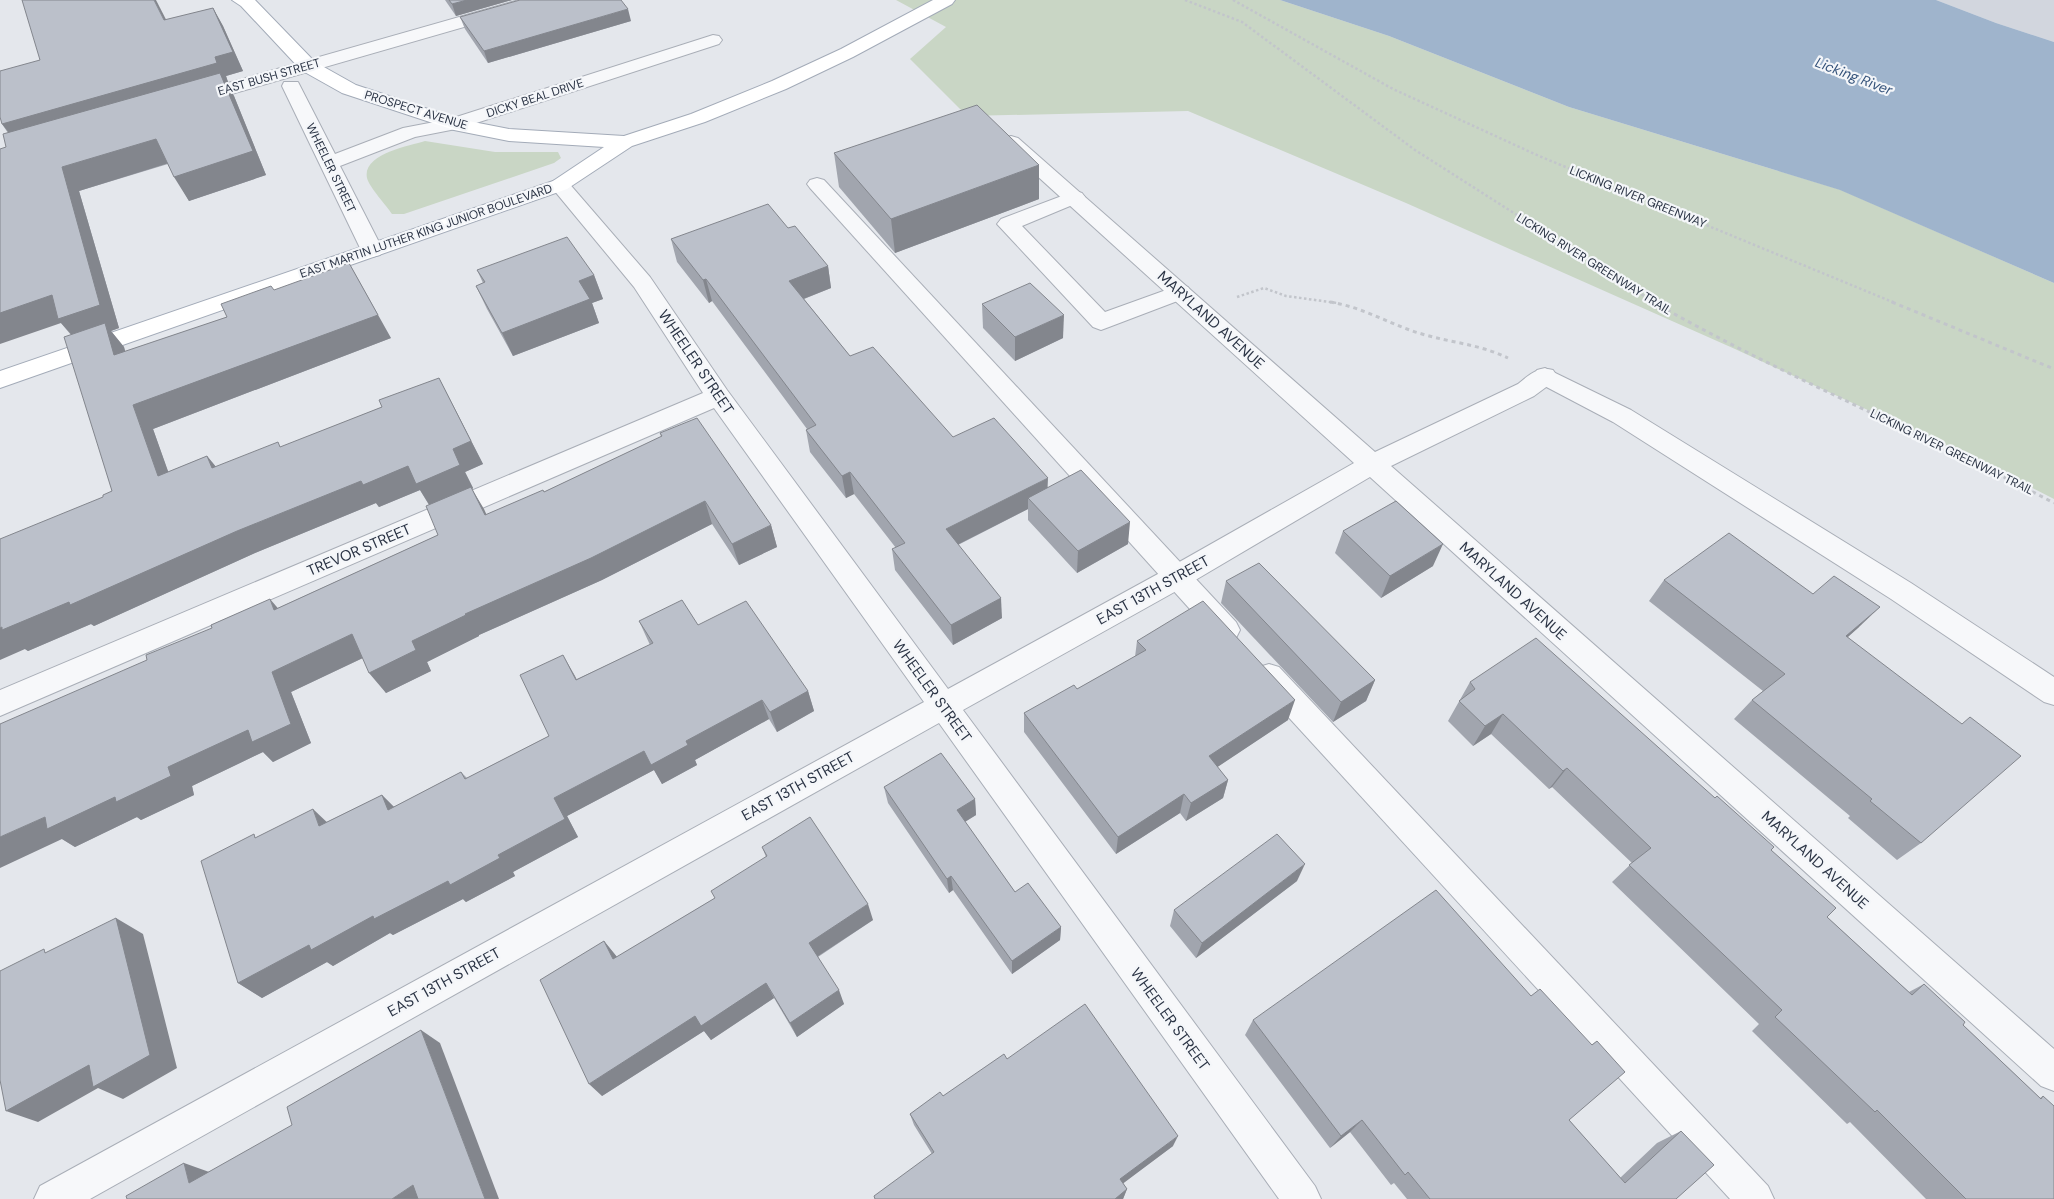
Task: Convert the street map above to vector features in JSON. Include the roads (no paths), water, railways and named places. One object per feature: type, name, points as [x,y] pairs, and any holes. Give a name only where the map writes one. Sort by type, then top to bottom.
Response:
[{"type":"main road","name":"PROSPECT AVENUE","points":[[247,0],[308,66],[349,89],[454,124],[509,135],[625,142]]},
{"type":"main road","name":"EAST MARTIN LUTHER KING JUNIOR BOULEVARD","points":[[0,380],[560,185],[625,142],[698,118],[779,85],[847,53],[946,0]]},
{"type":"street","name":"EAST BUSH STREET","points":[[178,104],[538,0]]},
{"type":"street","name":"DICKY BEAL DRIVE","points":[[329,163],[410,132],[454,124],[713,40]]},
{"type":"street","name":"WHEELER STREET","points":[[291,86],[372,250]]},
{"type":"street","name":"MARYLAND AVENUE","points":[[991,128],[1032,158],[1371,465],[2054,1073]]},
{"type":"street","points":[[817,184],[1177,577],[1754,1199]]},
{"type":"street","name":"WHEELER STREET","points":[[560,185],[642,282],[718,396],[1294,1196]]},
{"type":"street","points":[[1075,197],[1008,224],[1101,322],[1180,292]]},
{"type":"street","name":"EAST 13TH STREET","points":[[53,1199],[1177,577],[1371,465],[1526,390],[1545,376],[1622,416],[1901,591],[2054,693]]},
{"type":"street","name":"TREVOR STREET","points":[[0,703],[718,396]]},
{"type":"water","name":"Licking River","points":[[1280,0],[1936,0],[1996,23],[2054,42],[2054,283],[1840,190],[1569,107],[1389,36]]}]
